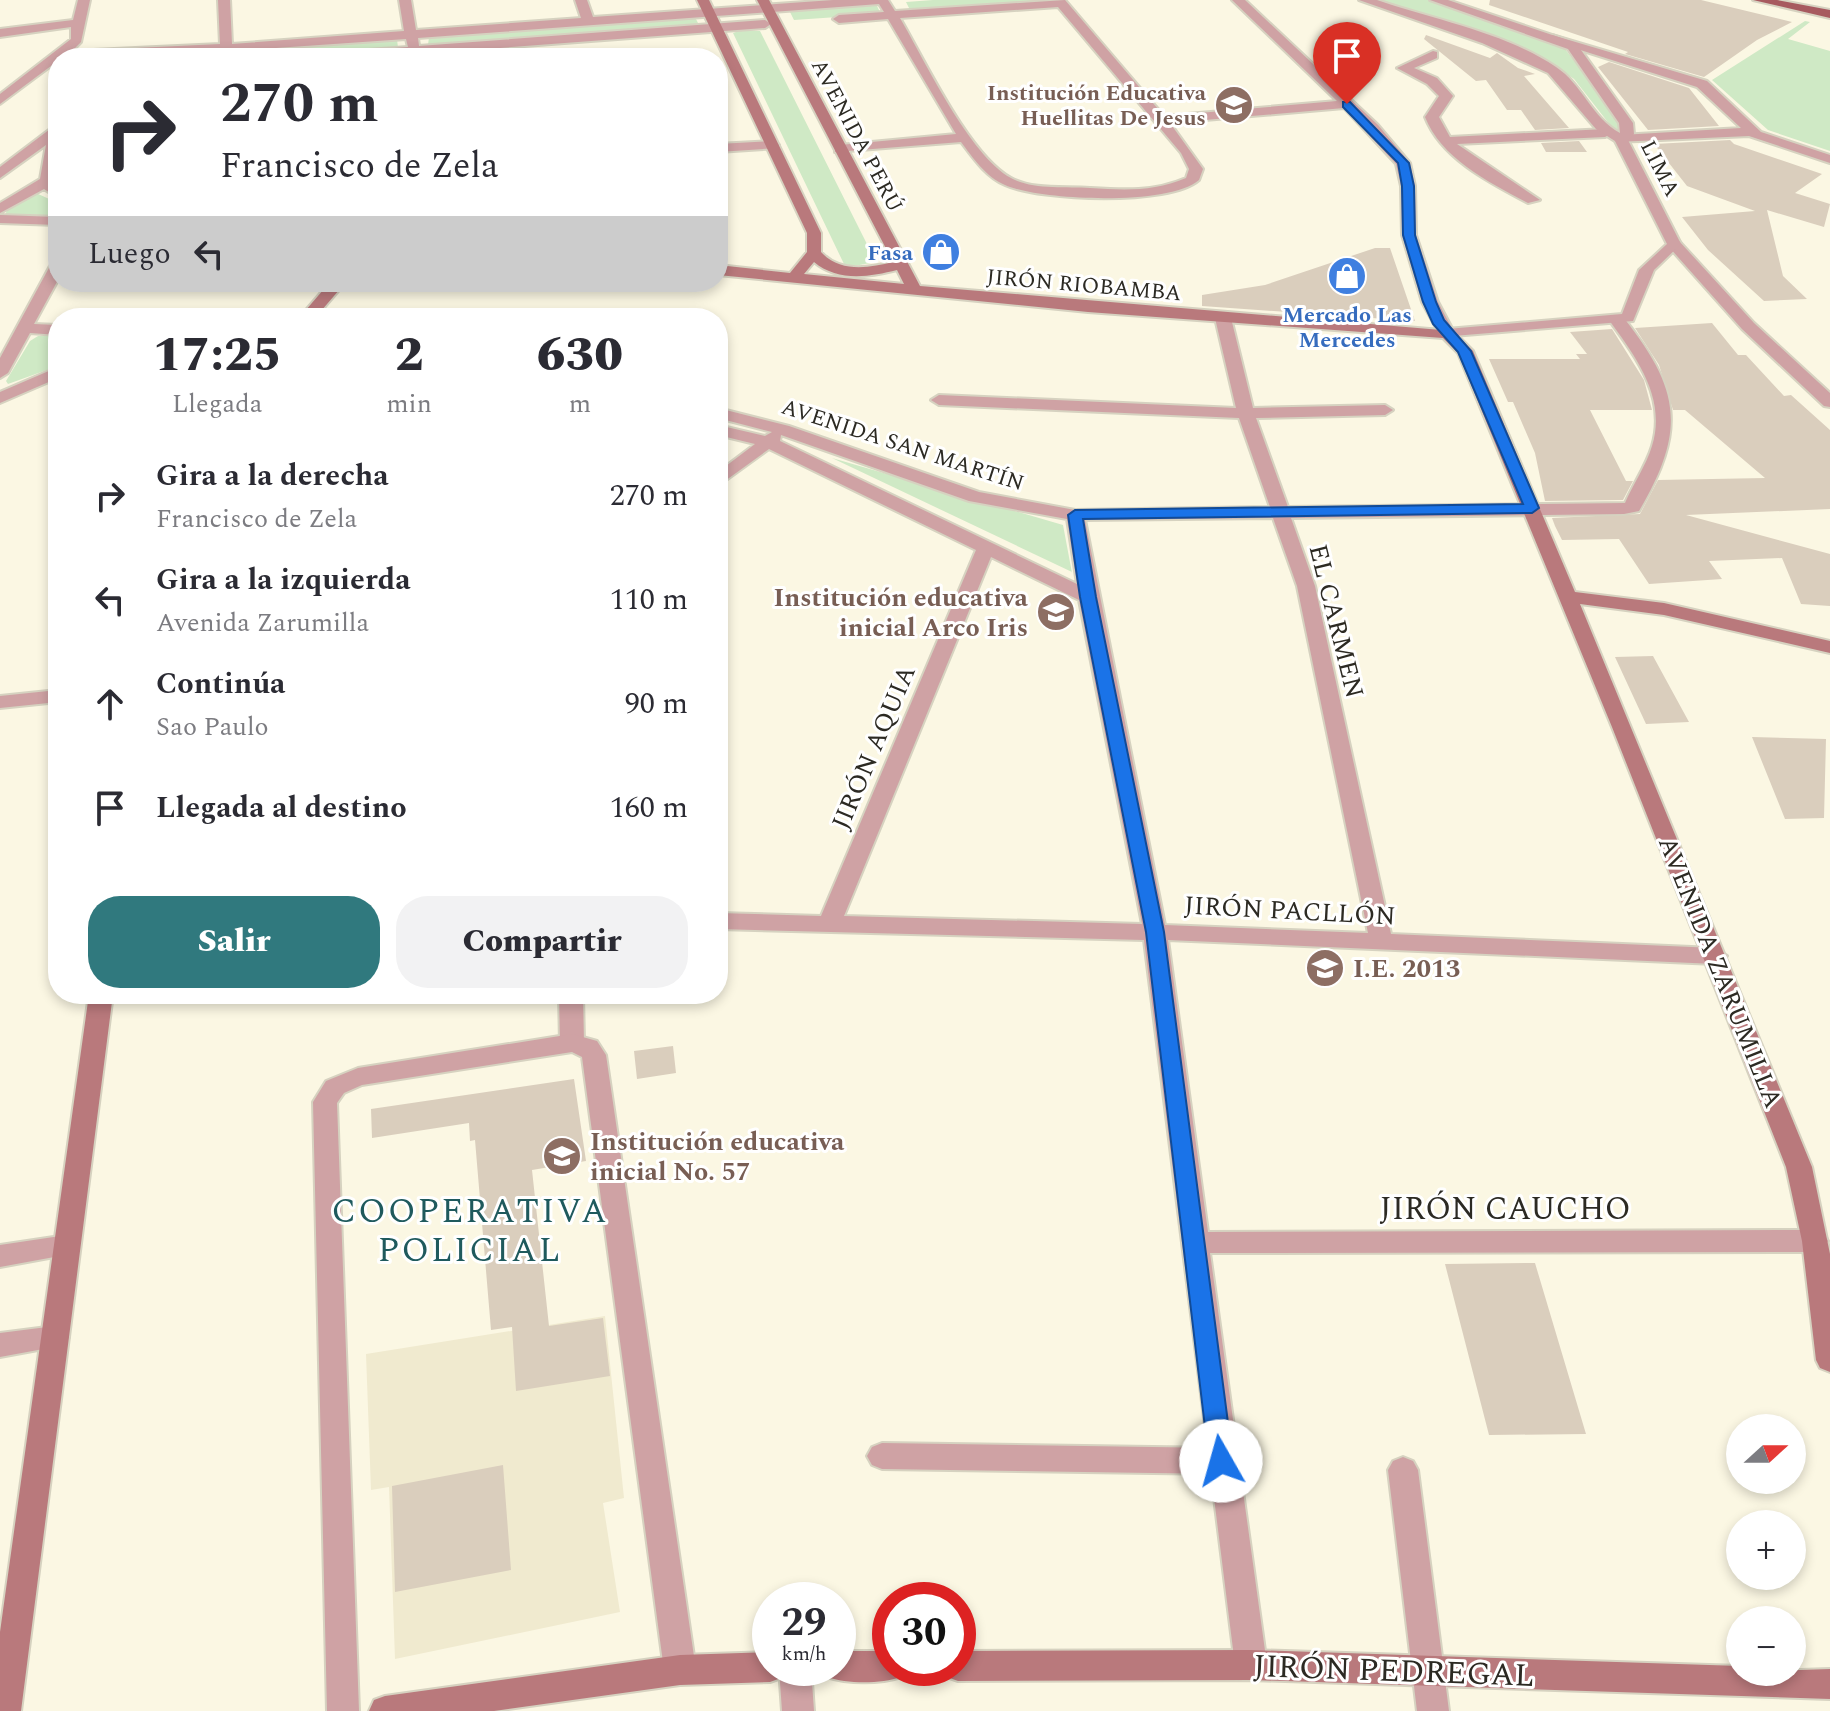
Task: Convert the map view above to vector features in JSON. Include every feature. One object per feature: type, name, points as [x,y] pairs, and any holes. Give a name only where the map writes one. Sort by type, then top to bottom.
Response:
[{"type":"main road","points":[[703,0],[725,48]]},
{"type":"main road","points":[[1759,0],[1827,15]]},
{"type":"main road","name":"AVENIDA PERÚ","points":[[766,4],[781,23],[840,149],[915,290]]},
{"type":"main road","points":[[728,55],[814,233],[814,253],[794,277]]},
{"type":"main road","points":[[814,253],[831,267],[849,271],[869,271],[901,264]]},
{"type":"main road","name":"JIRÓN RIOBAMBA","points":[[728,271],[1223,318],[1447,334]]},
{"type":"main road","points":[[316,308],[329,292]]},
{"type":"main road","name":"AVENIDA ZARUMILLA","points":[[1447,334],[1465,351],[1532,508],[1799,1167],[1815,1241],[1830,1360]]},
{"type":"main road","points":[[1568,597],[1664,609],[1830,647]]},
{"type":"main road","points":[[5,1711],[100,1004]]},
{"type":"main road","name":"JIRÓN PEDREGAL","points":[[976,1666],[1251,1665],[1830,1684]]},
{"type":"main road","points":[[397,1710],[680,1670],[752,1668]]},
{"type":"street","points":[[73,48],[76,23],[84,0]]},
{"type":"street","points":[[224,0],[226,48]]},
{"type":"street","points":[[405,0],[413,48]]},
{"type":"street","points":[[581,0],[588,22]]},
{"type":"street","points":[[275,48],[412,34],[709,13],[766,4],[882,0],[893,15],[966,137],[994,174],[1007,182],[1026,187],[1158,194],[1194,177],[1196,169],[1187,152],[1060,2],[893,15],[832,19]]},
{"type":"street","points":[[1238,0],[1347,104],[1403,163],[1408,186],[1409,235],[1430,302],[1447,334],[1627,318],[1634,310],[1647,268],[1669,254],[1674,244]]},
{"type":"street","name":"LIMA","points":[[1365,0],[1545,66],[1567,83],[1605,133],[1621,139],[1674,244],[1748,326],[1830,402]]},
{"type":"street","points":[[1436,0],[1702,84],[1750,132]]},
{"type":"street","points":[[0,33],[76,23]]},
{"type":"street","points":[[504,48],[781,23]]},
{"type":"street","points":[[1556,38],[1572,46],[1583,58],[1626,123],[1627,134],[1621,139]]},
{"type":"street","points":[[1433,55],[1403,68],[1432,81],[1444,92],[1446,96],[1432,117],[1434,130],[1443,141],[1495,179],[1533,200]]},
{"type":"street","points":[[0,100],[48,68]]},
{"type":"street","points":[[1160,120],[1347,104]]},
{"type":"street","points":[[1621,139],[1750,132],[1830,159]]},
{"type":"street","points":[[1443,141],[1605,133]]},
{"type":"street","points":[[0,176],[48,136]]},
{"type":"street","points":[[840,149],[966,137]]},
{"type":"street","points":[[728,147],[772,145]]},
{"type":"street","points":[[0,176],[47,181]]},
{"type":"street","points":[[0,209],[47,181],[48,176]]},
{"type":"street","points":[[0,219],[48,221]]},
{"type":"street","points":[[0,373],[48,284]]},
{"type":"street","name":"EL CARMEN","points":[[1223,318],[1246,413],[1306,586],[1381,942]]},
{"type":"street","name":"AVENIDA SAN MARTÍN","points":[[728,416],[783,430],[975,497],[1027,509],[1075,515],[1633,507],[1661,445],[1664,417],[1657,384],[1647,362],[1617,320]]},
{"type":"street","points":[[23,328],[48,329]]},
{"type":"street","points":[[0,398],[48,376]]},
{"type":"street","points":[[939,400],[1246,413],[1385,410]]},
{"type":"street","points":[[728,473],[783,430]]},
{"type":"street","name":"AVENIDA SAN MARTÍN","points":[[728,432],[768,442],[1088,597]]},
{"type":"street","points":[[1075,515],[1088,597],[1155,932],[1221,1461],[1251,1665]]},
{"type":"street","name":"JIRÓN AQUIA","points":[[830,922],[986,548]]},
{"type":"street","points":[[0,702],[48,697]]},
{"type":"street","name":"JIRÓN PACLLÓN","points":[[728,921],[1155,932],[1715,956]]},
{"type":"street","points":[[571,1004],[572,1043]]},
{"type":"street","points":[[343,1711],[325,1102],[335,1087],[358,1077],[572,1043],[588,1047],[594,1055],[680,1670]]},
{"type":"street","name":"JIRÓN CAUCHO","points":[[1196,1243],[1815,1241]]},
{"type":"street","points":[[0,1256],[67,1246]]},
{"type":"street","points":[[0,1345],[55,1337]]},
{"type":"street","points":[[882,1456],[1221,1461]]},
{"type":"street","points":[[1403,1470],[1433,1711]]},
{"type":"street","points":[[796,1686],[798,1711]]},
{"type":"shaded area","points":[[605,1316],[624,1498],[603,1503],[620,1612],[395,1659],[389,1487],[371,1490],[366,1354]]},
{"type":"green space","points":[[1374,0],[1428,0],[1562,45],[1627,129],[1614,130],[1574,79],[1550,63]]},
{"type":"green space","points":[[1043,1],[910,10],[906,2]]},
{"type":"green space","points":[[876,4],[881,14],[794,20],[789,10]]},
{"type":"green space","points":[[695,17],[699,25],[428,45],[429,37]]},
{"type":"green space","points":[[1805,21],[1810,22],[1788,39],[1830,51],[1830,151],[1768,130],[1712,80]]},
{"type":"green space","points":[[760,31],[876,262],[854,266],[844,264],[733,33]]},
{"type":"green space","points":[[397,39],[398,48],[290,48]]},
{"type":"green space","points":[[36,193],[48,198],[48,218],[5,215],[8,208]]},
{"type":"green space","points":[[38,336],[48,336],[48,370],[8,384],[6,381],[30,341]]},
{"type":"green space","points":[[832,458],[1063,525],[1072,572]]},
{"type":"building","points":[[1490,0],[1701,0],[1792,22],[1757,40],[1704,77],[1625,54],[1628,52],[1489,5]]},
{"type":"building","points":[[1426,35],[1490,58],[1497,53],[1518,68],[1535,74],[1524,76],[1569,128],[1535,130],[1521,110],[1507,110],[1486,80],[1476,81],[1424,39]]},
{"type":"building","points":[[1609,62],[1689,88],[1719,126],[1648,130],[1598,67]]},
{"type":"building","points":[[1730,140],[1822,174],[1795,193],[1830,204],[1824,227],[1767,210],[1783,276],[1807,299],[1764,301],[1708,250],[1682,217],[1755,211],[1687,186],[1654,144]]},
{"type":"building","points":[[1579,141],[1587,152],[1546,152],[1541,143]]},
{"type":"building","name":"Mercado Las Mercedes","points":[[1375,248],[1390,248],[1415,321],[1202,306],[1202,295],[1265,285]]},
{"type":"building","points":[[1712,323],[1738,355],[1746,355],[1784,396],[1791,395],[1830,430],[1830,509],[1686,515],[1830,554],[1830,606],[1801,604],[1782,558],[1709,561],[1722,579],[1649,584],[1619,539],[1562,540],[1555,526],[1552,518],[1640,514],[1658,480],[1765,478],[1685,410],[1673,410],[1659,365],[1635,328]]},
{"type":"building","points":[[1612,329],[1644,380],[1652,410],[1590,410],[1626,481],[1633,481],[1623,500],[1545,501],[1535,453],[1513,402],[1508,402],[1489,359],[1580,359],[1576,354],[1587,354],[1570,332]]},
{"type":"building","points":[[1653,656],[1689,722],[1646,724],[1615,657]]},
{"type":"building","points":[[1752,737],[1826,739],[1824,818],[1785,819]]},
{"type":"building","points":[[673,1046],[676,1073],[637,1079],[634,1051]]},
{"type":"building","points":[[574,1079],[586,1161],[532,1170],[549,1326],[603,1318],[610,1376],[516,1391],[512,1327],[491,1330],[475,1140],[470,1141],[469,1123],[372,1138],[371,1109]]},
{"type":"building","points":[[1535,1263],[1586,1434],[1489,1435],[1445,1264]]},
{"type":"building","points":[[503,1465],[511,1570],[395,1592],[392,1486]]},
{"type":"place","name":"Institución Educativa Huellitas De Jesus","points":[[1234,105]]},
{"type":"place","name":"Fasa","points":[[941,252]]},
{"type":"place","name":"Mercado Las Mercedes","points":[[1347,276]]},
{"type":"place","name":"Institución educativa inicial Arco Iris","points":[[1056,612]]},
{"type":"place","name":"I.E. 2013","points":[[1325,968]]},
{"type":"place","name":"Institución educativa inicial No. 57","points":[[562,1156]]},
{"type":"district","name":"COOPERATIVA POLICIAL","points":[[470,1230]]},
{"type":"route","points":[[1221,1461],[1155,932],[1088,597],[1075,515],[1532,508],[1465,351],[1447,334],[1430,302],[1409,235],[1406,214],[1408,186],[1403,163],[1392,147],[1347,104]]}]
